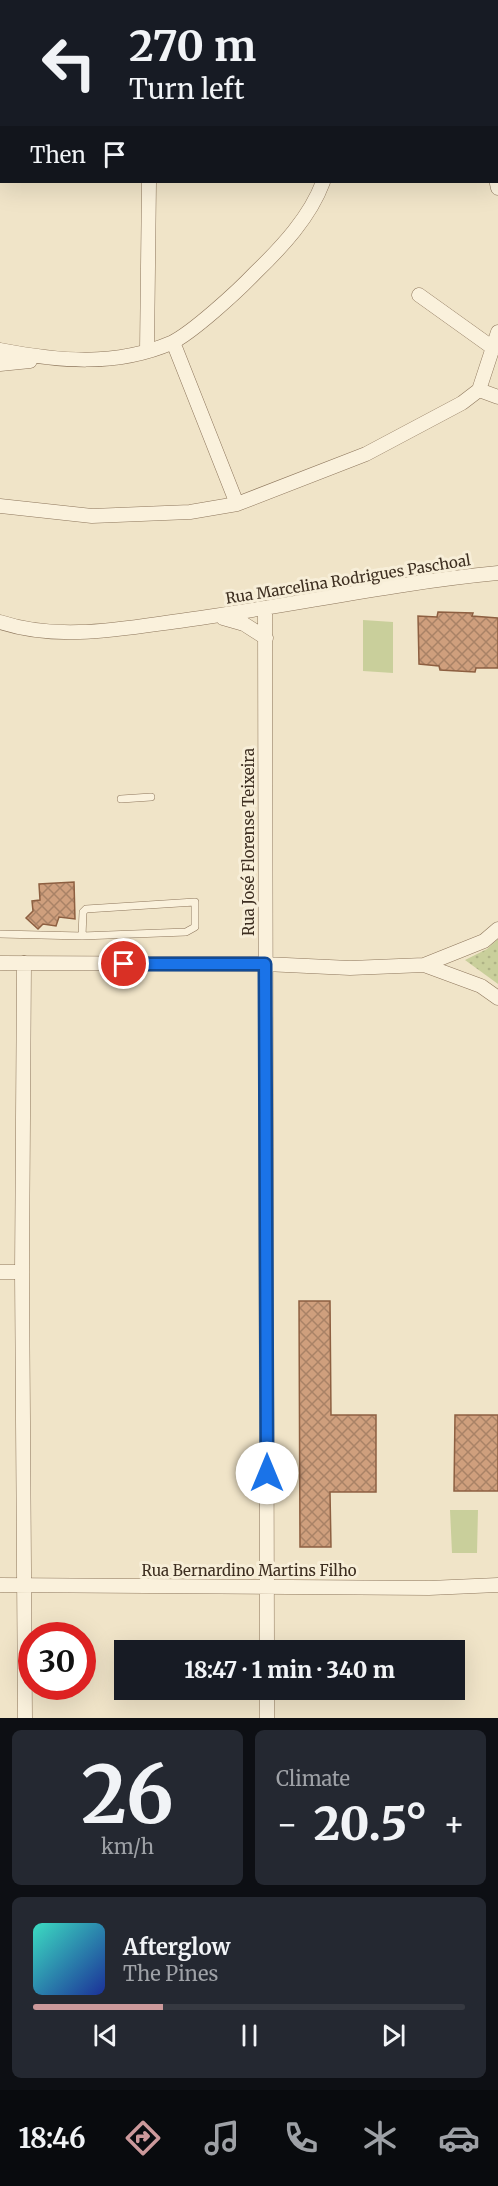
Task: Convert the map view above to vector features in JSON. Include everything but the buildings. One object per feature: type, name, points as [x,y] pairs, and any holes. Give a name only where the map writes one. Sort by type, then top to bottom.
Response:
[{"type":"street","points":[[147,351],[149,183]]},
{"type":"street","points":[[0,350],[47,359],[90,361],[147,351],[173,342],[244,284],[278,251],[302,220],[322,183]]},
{"type":"street","points":[[419,295],[493,348]]},
{"type":"street","points":[[0,506],[92,516],[190,512],[237,504],[366,454],[442,416],[478,390],[498,332]]},
{"type":"street","points":[[173,342],[237,504]]},
{"type":"street","points":[[0,364],[47,359]]},
{"type":"street","points":[[478,390],[498,397]]},
{"type":"street","name":"Rua Marcelina Rodrigues Paschoal","points":[[0,622],[39,631],[74,634],[265,610],[494,576]]},
{"type":"street","name":"Rua José Florense Teixeira","points":[[265,610],[267,1640]]},
{"type":"street","name":"Rua Marcelina Rodrigues Paschoal","points":[[215,616],[244,624],[266,638]]},
{"type":"street","points":[[0,963],[265,964],[351,968],[424,965],[484,940],[498,929]]},
{"type":"street","points":[[24,963],[22,1272],[25,1718]]},
{"type":"street","points":[[424,965],[481,986],[498,998]]},
{"type":"street","points":[[0,1272],[22,1272]]},
{"type":"street","name":"Rua Bernardino Martins Filho","points":[[0,1585],[429,1588],[498,1585]]},
{"type":"street","points":[[267,1700],[267,1718]]},
{"type":"lane","points":[[121,799],[151,797]]},
{"type":"lane","points":[[0,934],[82,936],[193,931],[195,902],[86,909],[82,912],[82,936]]},
{"type":"green space","points":[[363,620],[393,622],[393,673],[363,671]]},
{"type":"green space","points":[[498,939],[498,984],[465,960],[487,949]]},
{"type":"green space","points":[[450,1510],[478,1510],[477,1553],[452,1553]]},
{"type":"route","points":[[124,964],[265,964],[267,1473]]}]
